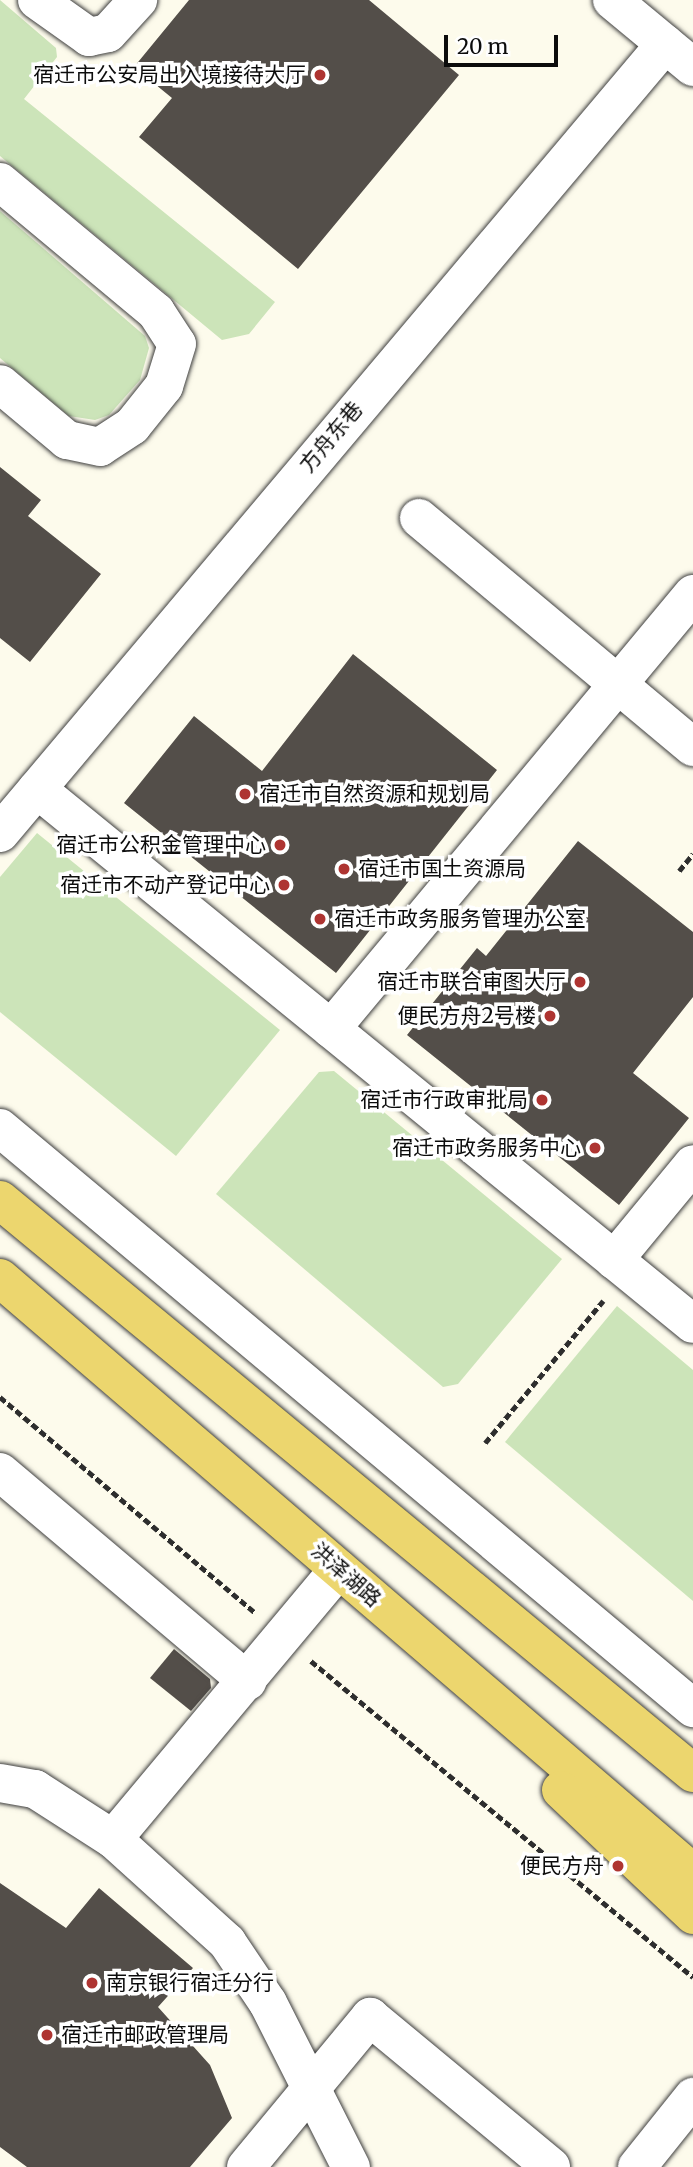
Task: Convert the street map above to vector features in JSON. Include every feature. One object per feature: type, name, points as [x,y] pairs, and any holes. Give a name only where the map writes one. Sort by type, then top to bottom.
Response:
[{"type":"main road","points":[[0,1200],[693,1773]]},
{"type":"main road","name":"洪泽湖路","points":[[0,1278],[693,1872]]},
{"type":"main road","points":[[339,1569],[693,1915]]},
{"type":"street","points":[[37,0],[89,37],[108,33],[138,0]]},
{"type":"street","points":[[612,0],[679,55]]},
{"type":"street","name":"方舟东巷","points":[[0,833],[679,55]]},
{"type":"street","points":[[0,182],[156,312],[177,344],[164,386],[132,426],[100,447],[67,440],[0,384]]},
{"type":"street","points":[[419,518],[693,747]]},
{"type":"street","points":[[331,1029],[693,594]]},
{"type":"street","points":[[37,789],[693,1324]]},
{"type":"street","points":[[0,1128],[693,1708]]},
{"type":"street","points":[[621,1265],[693,1164]]},
{"type":"street","points":[[0,1472],[247,1681]]},
{"type":"street","points":[[113,1839],[339,1569]]},
{"type":"street","points":[[0,1783],[35,1789],[113,1839],[227,1942],[268,2003],[310,2091],[351,2167]]},
{"type":"street","points":[[246,2167],[370,2017],[551,2167]]},
{"type":"street","points":[[637,2167],[693,2097]]},
{"type":"path","points":[[679,871],[693,854]]},
{"type":"path","points":[[485,1443],[621,1265]]},
{"type":"path","points":[[0,1397],[693,1978]]},
{"type":"green space","points":[[0,0],[56,48],[57,57],[24,99],[275,302],[249,334],[222,340],[0,156]]},
{"type":"green space","points":[[0,211],[145,336],[149,348],[140,380],[109,415],[95,420],[69,416],[0,358]]},
{"type":"green space","points":[[37,833],[280,1030],[176,1156],[0,1012],[0,877]]},
{"type":"green space","points":[[334,1071],[562,1259],[458,1384],[443,1387],[216,1194],[319,1072]]},
{"type":"green space","points":[[617,1306],[693,1370],[693,1601],[505,1442]]},
{"type":"building","points":[[189,0],[369,0],[459,75],[298,269],[139,137],[172,98],[134,67]]},
{"type":"building","points":[[0,467],[41,500],[28,516],[101,574],[30,662],[0,638]]},
{"type":"building","points":[[353,654],[497,770],[336,973],[124,803],[194,716],[262,771]]},
{"type":"building","name":"便民方舟2号楼","points":[[578,841],[693,932],[693,997],[633,1073],[689,1118],[619,1205],[407,1035],[477,948],[486,956]]},
{"type":"building","points":[[174,1649],[210,1679],[211,1688],[191,1711],[150,1678]]},
{"type":"building","points":[[0,1883],[66,1928],[99,1888],[193,1968],[158,2007],[210,2065],[232,2118],[190,2167],[27,2167],[0,2147]]},
{"type":"place","name":"宿迁市公安局出入境接待大厅","points":[[320,75]]},
{"type":"place","name":"宿迁市自然资源和规划局","points":[[245,794]]},
{"type":"place","name":"宿迁市公积金管理中心","points":[[280,845]]},
{"type":"place","name":"宿迁市国土资源局","points":[[344,869]]},
{"type":"place","name":"宿迁市不动产登记中心","points":[[284,885]]},
{"type":"place","name":"宿迁市政务服务管理办公室","points":[[320,919]]},
{"type":"place","name":"宿迁市联合审图大厅","points":[[580,982]]},
{"type":"place","name":"便民方舟2号楼","points":[[550,1016]]},
{"type":"place","name":"宿迁市行政审批局","points":[[542,1100]]},
{"type":"place","name":"宿迁市政务服务中心","points":[[595,1148]]},
{"type":"place","name":"便民方舟","points":[[618,1866]]},
{"type":"place","name":"南京银行宿迁分行","points":[[92,1983]]},
{"type":"place","name":"宿迁市邮政管理局","points":[[47,2035]]}]
